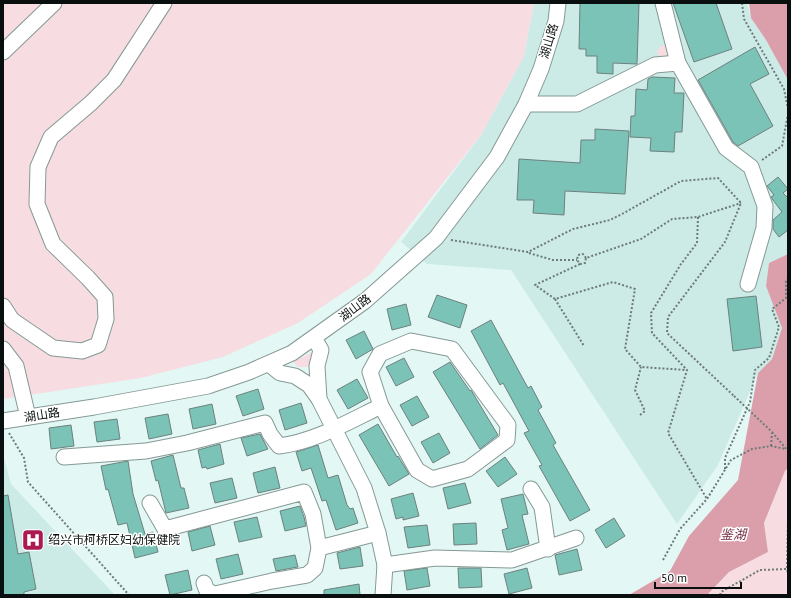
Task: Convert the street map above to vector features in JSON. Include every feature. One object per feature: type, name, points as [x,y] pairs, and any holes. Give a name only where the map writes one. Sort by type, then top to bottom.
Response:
[{"type":"street","points":[[3,52],[54,3]]},
{"type":"street","points":[[3,306],[12,320],[53,348],[82,351],[98,345],[106,319],[105,297],[53,244],[37,204],[38,167],[51,137],[91,103],[114,80],[164,3]]},
{"type":"street","name":"湖山路","points":[[5,425],[28,417],[94,407],[208,386],[249,372],[292,353],[366,301],[436,238],[497,157],[526,104],[541,69],[556,21],[558,3]]},
{"type":"street","points":[[663,3],[678,63],[726,148],[750,167],[766,206],[764,228],[748,284]]},
{"type":"street","points":[[526,104],[577,104],[655,65],[678,63]]},
{"type":"street","points":[[314,338],[321,350],[317,366],[320,399]]},
{"type":"street","points":[[411,341],[452,348],[508,425],[507,440],[468,469],[432,479],[417,470],[381,406],[370,372],[380,354],[411,341]]},
{"type":"street","points":[[3,349],[16,366],[28,417]]},
{"type":"street","points":[[268,364],[280,373],[296,376],[309,385],[320,399],[364,488],[378,533],[385,565],[383,595]]},
{"type":"street","points":[[64,457],[146,450],[187,442],[265,423],[270,434],[279,446],[293,444],[334,429],[381,406]]},
{"type":"street","points":[[531,489],[542,507],[548,549]]},
{"type":"street","points":[[150,503],[165,529],[304,492],[313,514],[318,548],[315,568],[307,575],[272,581],[215,594],[207,591],[204,583]]},
{"type":"street","points":[[318,548],[378,533]]},
{"type":"street","points":[[385,565],[435,558],[512,560],[548,549],[576,538]]},
{"type":"path","points":[[742,3],[744,19],[784,88],[788,109]]},
{"type":"path","points":[[750,167],[782,146],[788,114]]},
{"type":"path","points":[[528,252],[574,229],[610,220],[681,181],[718,178],[741,203]]},
{"type":"path","points":[[586,258],[641,240],[672,218],[698,217],[741,203]]},
{"type":"path","points":[[741,203],[725,242],[668,317],[668,333],[772,432],[787,450]]},
{"type":"path","points":[[687,370],[652,333],[651,313],[681,264],[697,243],[698,217]]},
{"type":"path","points":[[436,238],[528,252],[553,260],[577,260]]},
{"type":"path","points":[[577,260],[578,255],[583,254],[586,258]]},
{"type":"path","points":[[584,346],[555,299],[535,284],[585,263],[586,258]]},
{"type":"path","points":[[577,260],[580,264]]},
{"type":"path","points":[[725,469],[724,458],[750,402],[755,370],[769,358],[779,327],[772,309],[786,298],[786,281],[788,278]]},
{"type":"path","points":[[555,299],[613,282],[635,289],[625,349],[641,366],[687,370]]},
{"type":"path","points":[[640,415],[645,411],[635,390],[641,366]]},
{"type":"path","points":[[687,370],[668,433],[707,499]]},
{"type":"path","points":[[5,425],[24,458],[28,482],[129,595]]},
{"type":"path","points":[[771,446],[772,432]]},
{"type":"path","points":[[663,560],[680,529],[707,499],[731,460],[752,449],[771,446],[787,450]]},
{"type":"path","points":[[788,522],[786,569],[788,573]]},
{"type":"path","points":[[720,595],[721,592],[760,570],[786,569]]},
{"type":"shaded area","points":[[3,3],[534,3],[524,56],[481,135],[371,274],[298,323],[223,357],[141,378],[3,399]]},
{"type":"shaded area","points":[[534,3],[747,3],[751,18],[766,40],[788,80],[788,254],[769,263],[766,286],[782,328],[772,359],[758,373],[718,465],[677,524],[511,270],[427,264],[401,242],[481,135],[524,56]]},
{"type":"shaded area","points":[[662,45],[669,46],[672,53],[667,59],[659,58],[657,51]]},
{"type":"shaded area","points":[[314,351],[315,359],[308,367],[298,367],[293,362]]},
{"type":"shaded area","name":"绍兴市柯桥区妇幼保健院","points":[[3,455],[11,484],[115,595],[3,595]]},
{"type":"shaded area","points":[[788,468],[788,595],[707,595],[729,572],[768,552],[764,523],[785,471]]},
{"type":"water","points":[[749,3],[788,3],[788,80],[766,40],[751,18]]},
{"type":"water","name":"鉴湖","points":[[788,254],[788,468],[785,471],[764,523],[768,552],[729,572],[707,595],[629,595],[670,571],[689,536],[738,480],[758,373],[772,359],[782,328],[766,286],[769,263]]},
{"type":"building","points":[[580,3],[639,3],[637,64],[613,63],[613,74],[597,73],[597,56],[586,56],[586,49],[579,49]]},
{"type":"building","points":[[673,3],[716,3],[732,49],[694,62]]},
{"type":"building","points":[[755,47],[769,74],[750,84],[773,126],[738,146],[733,142],[698,80]]},
{"type":"building","points":[[652,77],[675,78],[674,93],[684,93],[682,132],[675,132],[674,152],[650,151],[651,138],[630,137],[631,116],[635,116],[636,89],[647,90],[648,79]]},
{"type":"building","points":[[595,129],[629,131],[625,194],[565,191],[564,215],[533,213],[534,200],[517,200],[519,159],[580,163],[581,140],[595,140]]},
{"type":"building","points":[[778,177],[788,189],[783,193],[788,198],[788,230],[779,237],[773,229],[773,220],[782,212],[771,197],[774,195],[767,186]]},
{"type":"building","points":[[437,295],[467,305],[460,328],[428,317]]},
{"type":"building","points":[[756,296],[762,347],[733,351],[727,299]]},
{"type":"building","points":[[406,304],[411,325],[392,330],[387,309]]},
{"type":"building","points":[[491,320],[528,388],[531,386],[542,407],[538,410],[556,443],[553,445],[590,510],[570,521],[539,466],[542,465],[524,433],[529,431],[503,383],[500,385],[471,331]]},
{"type":"building","points":[[364,331],[373,349],[356,359],[346,340]]},
{"type":"building","points":[[404,358],[414,377],[396,386],[386,367]]},
{"type":"building","points":[[450,362],[470,391],[471,390],[498,435],[480,449],[433,372]]},
{"type":"building","points":[[357,379],[368,398],[348,409],[337,390]]},
{"type":"building","points":[[258,389],[264,409],[243,416],[236,396]]},
{"type":"building","points":[[417,396],[429,417],[412,426],[400,405]]},
{"type":"building","points":[[301,403],[307,423],[285,430],[279,410]]},
{"type":"building","points":[[212,404],[216,424],[193,429],[189,409]]},
{"type":"building","points":[[168,414],[172,434],[149,439],[145,418]]},
{"type":"building","points":[[117,419],[120,439],[97,442],[94,422]]},
{"type":"building","points":[[378,424],[397,457],[398,456],[409,474],[389,486],[359,435]]},
{"type":"building","points":[[71,425],[74,446],[51,449],[49,428]]},
{"type":"building","points":[[439,433],[450,453],[433,463],[421,442]]},
{"type":"building","points":[[260,434],[268,449],[247,456],[241,438]]},
{"type":"building","points":[[220,444],[224,464],[207,469],[206,467],[202,468],[198,450]]},
{"type":"building","points":[[318,445],[328,478],[338,475],[347,505],[350,509],[353,508],[358,523],[336,530],[326,500],[322,501],[311,468],[302,471],[296,452]]},
{"type":"building","points":[[173,455],[181,488],[184,488],[189,508],[166,513],[158,480],[156,481],[151,461]]},
{"type":"building","points":[[505,457],[517,474],[498,487],[486,471]]},
{"type":"building","points":[[128,461],[133,494],[145,534],[153,532],[158,552],[135,558],[127,523],[118,525],[108,489],[106,490],[101,466]]},
{"type":"building","points":[[275,467],[280,488],[258,493],[253,473]]},
{"type":"building","points":[[232,478],[237,498],[215,503],[210,483]]},
{"type":"building","points":[[465,483],[471,503],[448,509],[443,488]]},
{"type":"building","points":[[413,493],[419,516],[403,520],[403,517],[396,519],[391,499]]},
{"type":"building","points":[[523,494],[528,514],[522,515],[529,544],[507,550],[502,530],[508,528],[501,499]]},
{"type":"building","points":[[8,495],[18,554],[29,552],[36,589],[24,592],[24,595],[3,595],[3,496]]},
{"type":"building","points":[[300,506],[306,526],[285,531],[280,511]]},
{"type":"building","points":[[257,517],[262,537],[239,542],[234,522]]},
{"type":"building","points":[[614,518],[625,536],[606,548],[595,530]]},
{"type":"building","points":[[476,523],[477,544],[454,545],[453,524]]},
{"type":"building","points":[[427,525],[430,545],[408,548],[404,527]]},
{"type":"building","points":[[210,526],[215,545],[192,551],[188,532]]},
{"type":"building","points":[[360,547],[363,566],[340,569],[337,553]]},
{"type":"building","points":[[577,549],[582,570],[559,575],[555,555]]},
{"type":"building","points":[[238,554],[243,574],[221,579],[216,559]]},
{"type":"building","points":[[295,555],[298,567],[276,571],[273,559]]},
{"type":"building","points":[[427,568],[430,586],[407,590],[404,571]]},
{"type":"building","points":[[458,568],[481,568],[482,587],[459,588]]},
{"type":"building","points":[[527,568],[532,588],[509,594],[504,574]]},
{"type":"building","points":[[188,570],[192,590],[170,595],[165,575]]},
{"type":"building","points":[[359,584],[360,595],[324,595],[324,590]]},
{"type":"place","name":"绍兴市柯桥区妇幼保健院","points":[[33,540]]}]
